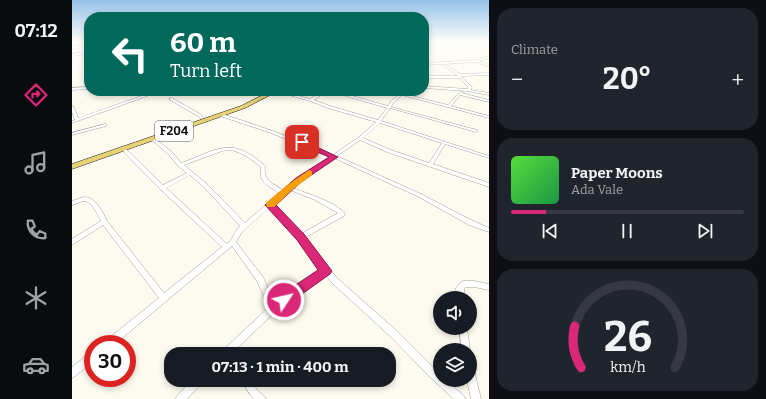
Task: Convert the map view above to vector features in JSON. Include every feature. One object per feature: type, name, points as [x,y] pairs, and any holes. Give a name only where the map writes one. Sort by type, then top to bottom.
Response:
[{"type":"main road","name":"F204","points":[[72,163],[230,109],[257,96]]},
{"type":"main road","name":"F204","points":[[72,167],[222,115],[266,96]]},
{"type":"street","points":[[429,64],[478,61],[489,66]]},
{"type":"street","points":[[443,64],[470,86],[470,89],[467,90]]},
{"type":"street","points":[[429,77],[488,75]]},
{"type":"street","points":[[72,94],[73,89],[84,88]]},
{"type":"street","points":[[429,88],[459,92],[489,101]]},
{"type":"street","points":[[448,107],[459,92],[467,90],[489,94]]},
{"type":"street","points":[[72,122],[142,96]]},
{"type":"street","points":[[295,96],[489,157]]},
{"type":"street","points":[[311,100],[317,96]]},
{"type":"street","points":[[349,96],[476,131]]},
{"type":"street","points":[[119,335],[233,242],[244,226],[289,188],[360,138],[378,122],[390,107],[392,102],[400,96]]},
{"type":"street","points":[[413,96],[448,107],[489,117]]},
{"type":"street","points":[[171,99],[202,118]]},
{"type":"street","points":[[72,107],[77,120]]},
{"type":"street","points":[[222,115],[288,137],[421,196],[469,223],[489,230]]},
{"type":"street","points":[[72,134],[105,125]]},
{"type":"street","points":[[152,138],[171,154],[180,165],[206,186],[244,226]]},
{"type":"street","points":[[360,138],[388,151],[489,184]]},
{"type":"street","points":[[430,165],[444,143]]},
{"type":"street","points":[[180,165],[222,148],[238,150],[259,163],[263,167],[262,173],[264,180],[283,193]]},
{"type":"street","points":[[123,149],[162,188],[226,247]]},
{"type":"street","points":[[162,188],[190,173]]},
{"type":"street","points":[[289,188],[318,199],[340,211],[342,214],[300,237]]},
{"type":"street","points":[[72,203],[85,199],[89,200],[97,208],[104,222],[164,299]]},
{"type":"street","points":[[270,205],[300,237],[326,271],[394,334],[436,377],[462,399]]},
{"type":"street","points":[[72,242],[104,222]]},
{"type":"street","points":[[233,242],[260,279],[273,308]]},
{"type":"street","points":[[232,347],[273,308],[326,271]]},
{"type":"street","points":[[460,291],[460,288],[464,284],[489,287]]},
{"type":"street","points":[[72,373],[84,363]]},
{"type":"street","points":[[180,399],[192,387]]},
{"type":"street","points":[[250,387],[260,399]]},
{"type":"street","points":[[473,387],[476,399]]},
{"type":"slow traffic","points":[[270,205],[298,180],[309,173]]},
{"type":"route","points":[[284,300],[326,271],[300,237],[270,205],[298,180],[334,157],[302,142]]}]
